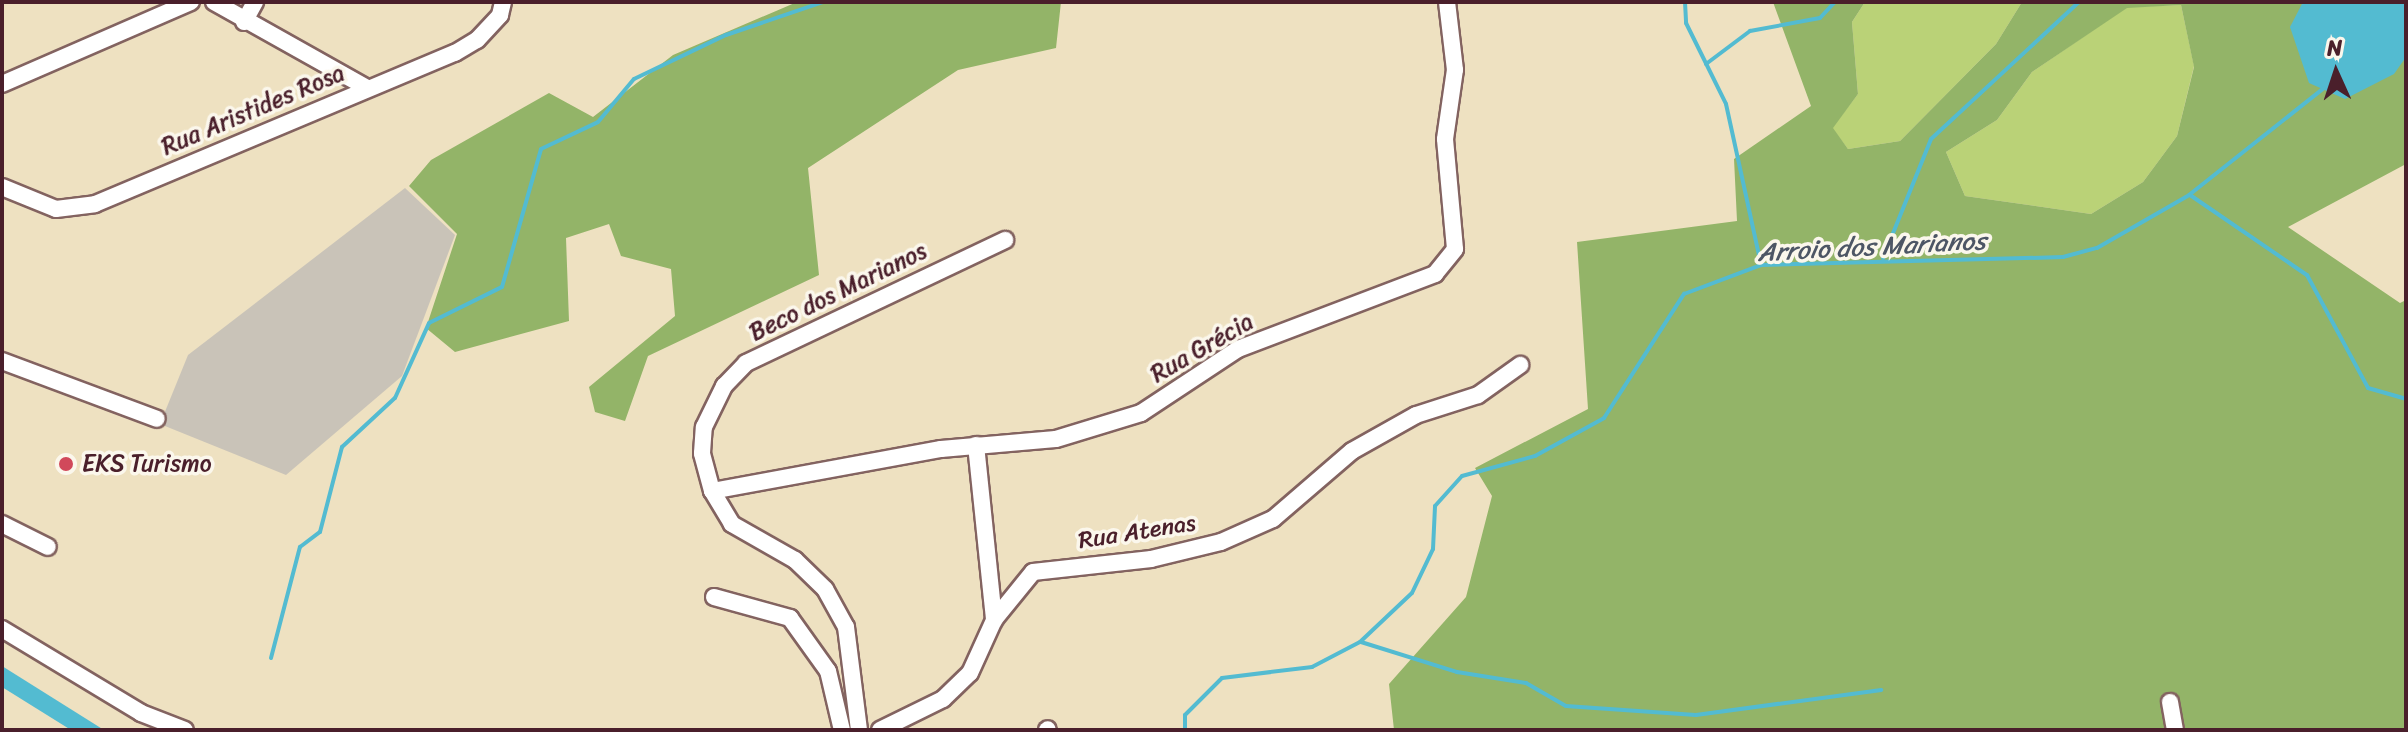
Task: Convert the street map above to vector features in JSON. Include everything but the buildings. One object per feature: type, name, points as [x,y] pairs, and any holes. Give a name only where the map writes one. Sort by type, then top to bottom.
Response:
[{"type":"street","points":[[2,84],[191,2]]},
{"type":"street","points":[[214,2],[244,22],[367,88]]},
{"type":"street","points":[[244,22],[255,2]]},
{"type":"street","name":"Rua Aristides Rosa","points":[[2,187],[56,209],[74,210],[477,40],[500,15],[503,2]]},
{"type":"street","name":"Rua Grécia","points":[[712,491],[976,445],[1056,439],[1141,413],[1238,349],[1435,274],[1448,264],[1455,249],[1445,139],[1455,70],[1447,2]]},
{"type":"street","name":"Beco dos Marianos","points":[[859,730],[846,627],[825,589],[795,560],[732,524],[712,491],[702,453],[704,427],[724,386],[746,363],[1005,240]]},
{"type":"street","points":[[2,361],[157,419]]},
{"type":"street","name":"Rua Atenas","points":[[880,730],[952,691],[970,673],[994,620],[1033,572],[1151,559],[1221,542],[1273,519],[1352,451],[1416,415],[1478,395],[1520,365]]},
{"type":"street","points":[[976,445],[994,620]]},
{"type":"street","points":[[2,524],[48,547]]},
{"type":"street","points":[[714,597],[790,618],[828,671],[842,730]]},
{"type":"street","points":[[2,629],[141,713],[185,730]]},
{"type":"street","points":[[2170,702],[2175,730]]},
{"type":"shaded area","points":[[405,188],[455,235],[402,376],[286,475],[160,424],[188,355]]},
{"type":"green space","points":[[797,2],[1061,2],[1056,48],[958,70],[808,168],[819,275],[648,356],[625,421],[595,412],[589,387],[675,316],[671,269],[621,256],[609,224],[566,238],[569,321],[455,352],[426,328],[457,234],[409,186],[431,160],[549,93],[593,117],[673,55]]},
{"type":"green space","points":[[1773,2],[1865,2],[1852,22],[1858,94],[1833,128],[1848,149],[1900,141],[1996,44],[2022,2],[2406,2],[2406,164],[2288,227],[2400,303],[2406,300],[2406,730],[1394,730],[1389,684],[1466,597],[1492,496],[1475,468],[1588,409],[1577,242],[1737,221],[1734,159],[1811,106]],"holes":[[[2181,5],[2194,67],[2177,136],[2143,182],[2091,214],[1965,196],[1946,152],[1997,120],[2032,72],[2127,8]]]},
{"type":"green space","points":[[1865,2],[2022,2],[1996,44],[1900,141],[1848,149],[1832,128],[1858,94],[1852,22]]},
{"type":"green space","points":[[2181,5],[2194,66],[2177,136],[2143,182],[2091,214],[1965,196],[1946,152],[1997,120],[2032,72],[2127,7]]},
{"type":"water","points":[[2303,2],[2406,2],[2406,57],[2394,74],[2345,99],[2309,83],[2290,27]]},
{"type":"water","points":[[2,666],[104,730],[71,730],[2,687]]},
{"type":"waterway","points":[[271,658],[300,547],[320,532],[342,447],[395,398],[429,323],[502,287],[541,149],[598,122],[634,79],[726,35],[823,2]]},
{"type":"waterway","points":[[1685,2],[1686,23],[1726,104],[1761,265]]},
{"type":"waterway","points":[[1706,64],[1750,31],[1820,18],[1835,2]]},
{"type":"waterway","points":[[1883,258],[1931,139],[2079,2]]},
{"type":"waterway","name":"Arroio dos Marianos","points":[[1185,730],[1185,715],[1222,678],[1312,667],[1360,642],[1412,593],[1433,549],[1435,506],[1462,476],[1535,456],[1604,418],[1684,294],[1761,265],[2063,257],[2097,248],[2189,195],[2324,88]]},
{"type":"waterway","points":[[2190,195],[2307,275],[2368,388],[2406,399]]},
{"type":"waterway","points":[[1361,642],[1457,672],[1526,683],[1566,706],[1696,715],[1881,690]]},
{"type":"place","name":"EKS Turismo","points":[[66,464]]}]
